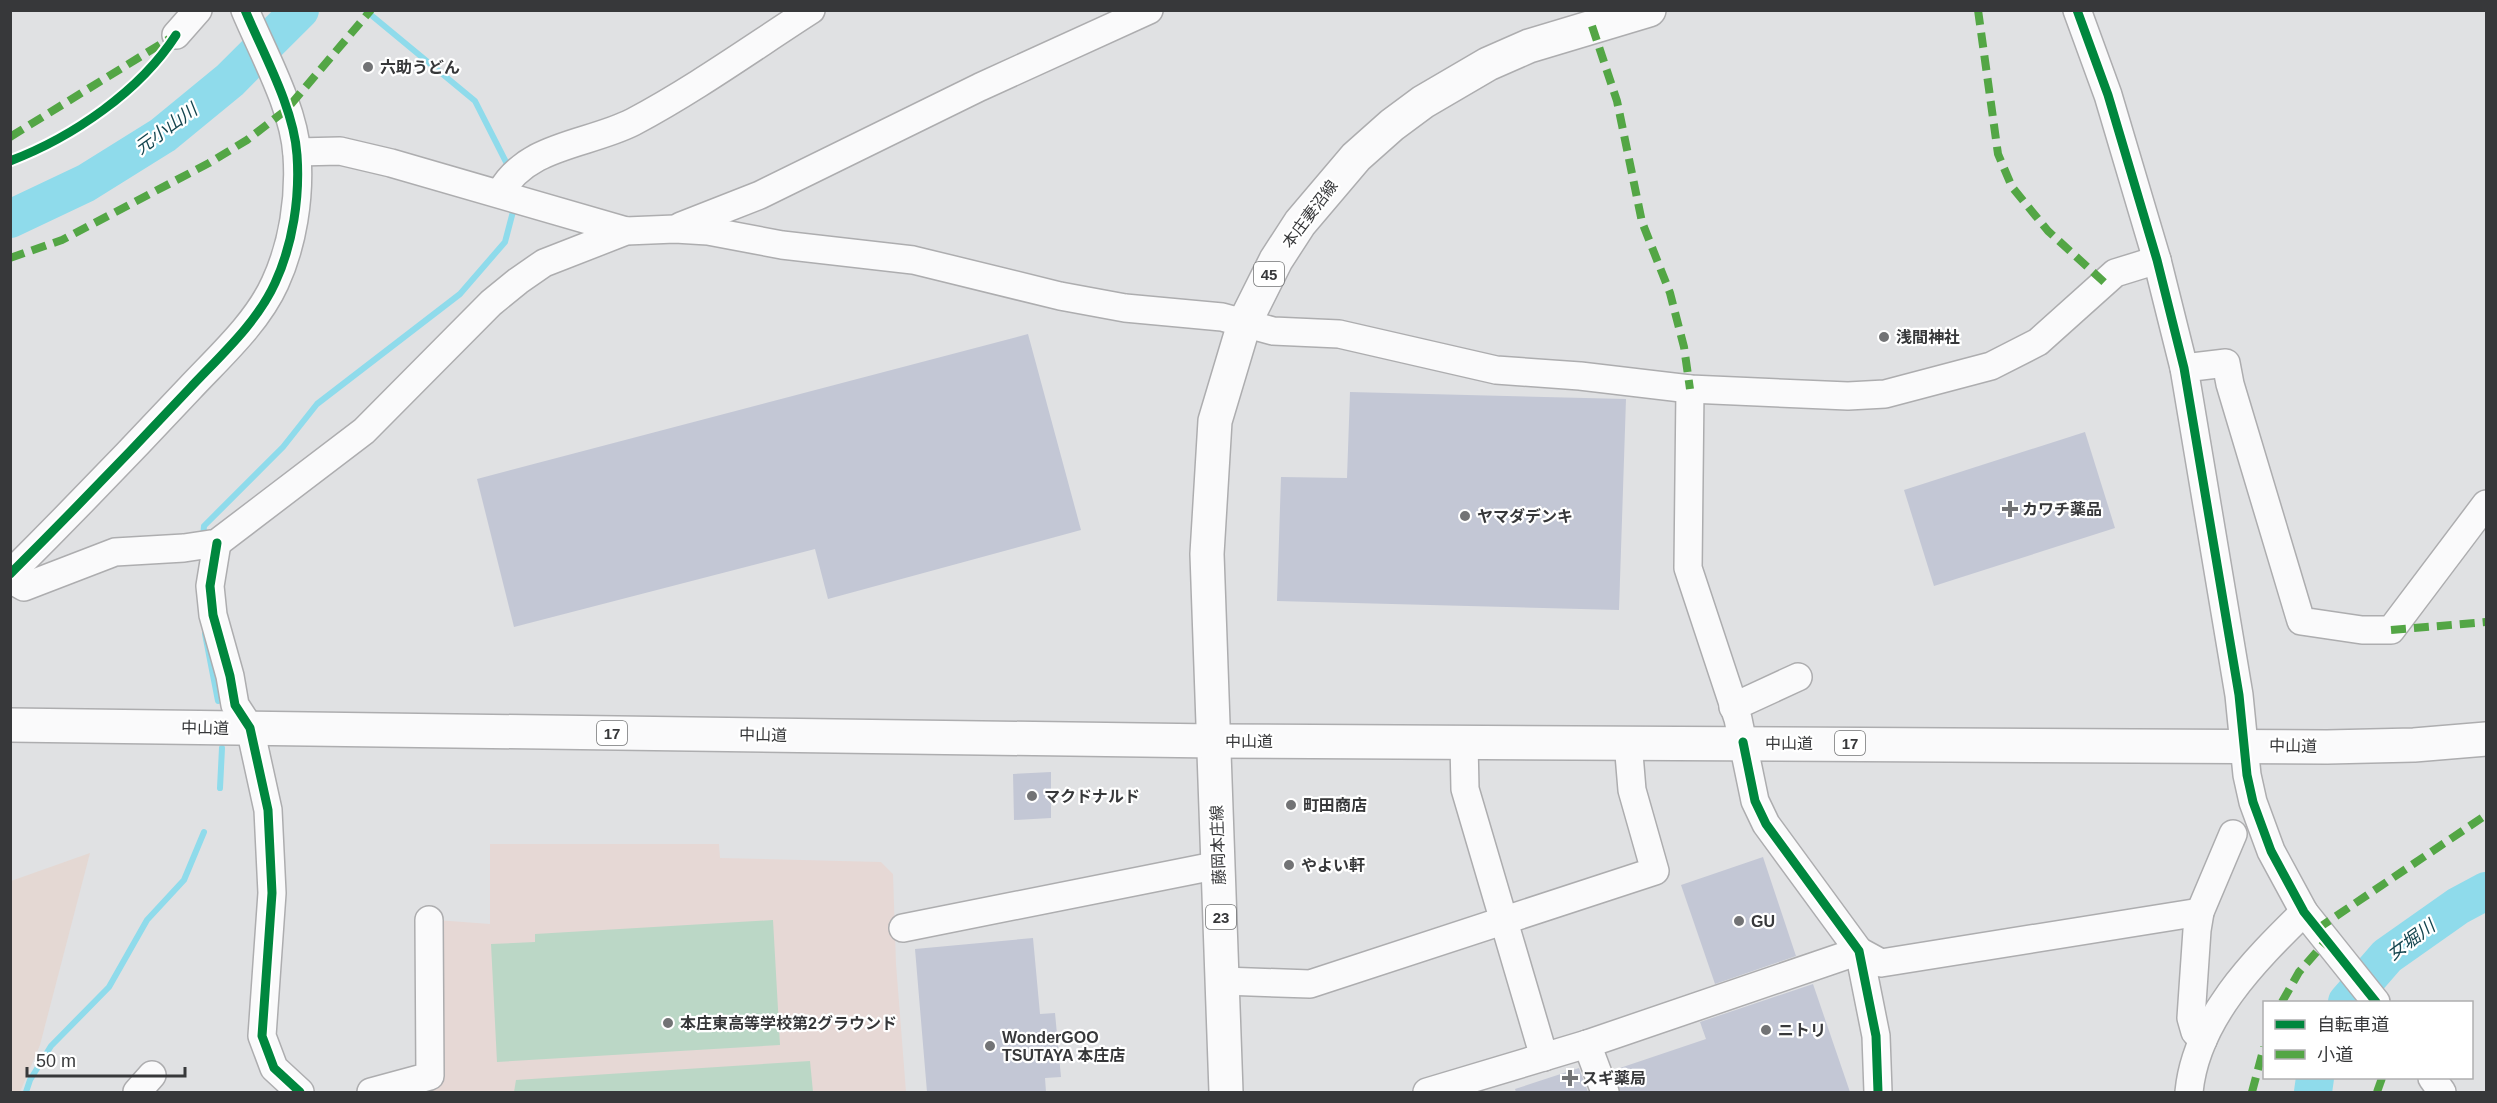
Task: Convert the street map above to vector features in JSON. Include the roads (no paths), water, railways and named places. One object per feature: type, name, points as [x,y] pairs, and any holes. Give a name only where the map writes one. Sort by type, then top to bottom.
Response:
[{"type":"main road","name":"本庄妻沼線","points":[[1214,741],[1207,554],[1215,421],[1244,324],[1276,260],[1300,223],[1356,157],[1392,125],[1424,102],[1488,64],[1529,46],[1648,10]]},
{"type":"main road","name":"中山道","points":[[10,725],[1214,741],[2414,746],[2487,739]]},
{"type":"main road","name":"藤岡本庄線","points":[[1214,741],[1226,1092]]},
{"type":"street","points":[[176,35],[198,10]]},
{"type":"street","points":[[10,574],[107,477],[254,318],[275,284],[286,253],[298,188],[297,152],[282,93],[244,10]]},
{"type":"street","points":[[515,187],[558,147],[607,133],[632,122],[811,10]]},
{"type":"street","points":[[675,229],[760,195],[980,87],[1149,10]]},
{"type":"street","points":[[2077,10],[2108,95],[2157,260],[2184,368],[2239,695],[2247,775],[2261,828],[2287,883],[2304,912],[2375,1001]]},
{"type":"street","points":[[297,152],[340,151],[515,187],[626,231]]},
{"type":"street","points":[[10,579],[24,587],[115,552],[203,545],[364,431],[491,303],[518,281],[544,262],[626,231],[675,229],[708,231],[793,247],[913,260],[1060,296],[1125,308],[1222,317],[1273,330],[1321,331],[1496,370],[1580,376],[1690,389],[1848,396],[1876,394],[1991,366],[2038,342],[2115,273],[2157,260]]},
{"type":"street","points":[[2184,368],[2226,363],[2230,384],[2301,621],[2361,630],[2391,630],[2487,504]]},
{"type":"street","points":[[1690,389],[1688,568],[1733,707],[1755,801],[1766,824],[1859,951],[1876,1036],[1878,1092]]},
{"type":"street","points":[[203,545],[213,615],[230,676],[235,705],[250,728],[268,810],[272,893],[262,1036],[274,1068],[300,1092]]},
{"type":"street","points":[[1733,707],[1798,677]]},
{"type":"street","points":[[1464,742],[1465,789],[1502,921],[1544,1057]]},
{"type":"street","points":[[1223,981],[1310,984],[1655,870],[1632,790],[1628,742]]},
{"type":"street","points":[[2203,1040],[2195,1032],[2191,1018],[2200,912],[2233,834]]},
{"type":"street","points":[[903,928],[1219,865]]},
{"type":"street","points":[[1427,1092],[1587,1044],[1859,951],[1881,963],[2200,912]]},
{"type":"street","points":[[2183,1091],[2203,1040],[2230,994],[2304,912]]},
{"type":"street","points":[[371,1092],[430,1076],[429,920]]},
{"type":"street","points":[[1587,1044],[1605,1092]]},
{"type":"street","points":[[2433,1079],[2442,1092]]},
{"type":"waterway","name":"元小山川","points":[[10,219],[86,183],[163,135],[230,80],[300,10]]},
{"type":"waterway","points":[[365,10],[475,101],[510,170]]},
{"type":"waterway","points":[[203,538],[204,526],[283,447],[317,404],[460,294],[505,242],[515,204]]},
{"type":"waterway","points":[[205,634],[218,701]]},
{"type":"waterway","points":[[220,788],[222,748]]},
{"type":"waterway","points":[[26,1092],[30,1080],[51,1046],[109,987],[147,920],[184,880],[204,832]]},
{"type":"waterway","name":"女堀川","points":[[2348,1001],[2387,956],[2458,906],[2486,891]]},
{"type":"waterway","name":"女堀川","points":[[2313,1092],[2315,1079]]},
{"type":"place","name":"六助うどん","points":[[368,67]]},
{"type":"place","name":"浅間神社","points":[[1884,337]]},
{"type":"place","name":"カワチ薬品","points":[[2010,509]]},
{"type":"place","name":"ヤマダデンキ","points":[[1465,516]]},
{"type":"place","name":"マクドナルド","points":[[1032,796]]},
{"type":"place","name":"町田商店","points":[[1291,805]]},
{"type":"place","name":"やよい軒","points":[[1289,865]]},
{"type":"place","name":"GU","points":[[1739,921]]},
{"type":"place","name":"本庄東高等学校第2グラウンド","points":[[668,1023]]},
{"type":"place","name":"ニトリ","points":[[1766,1030]]},
{"type":"place","name":"WonderGOO TSUTAYA 本庄店","points":[[990,1046]]},
{"type":"place","name":"スギ薬局","points":[[1570,1078]]}]
